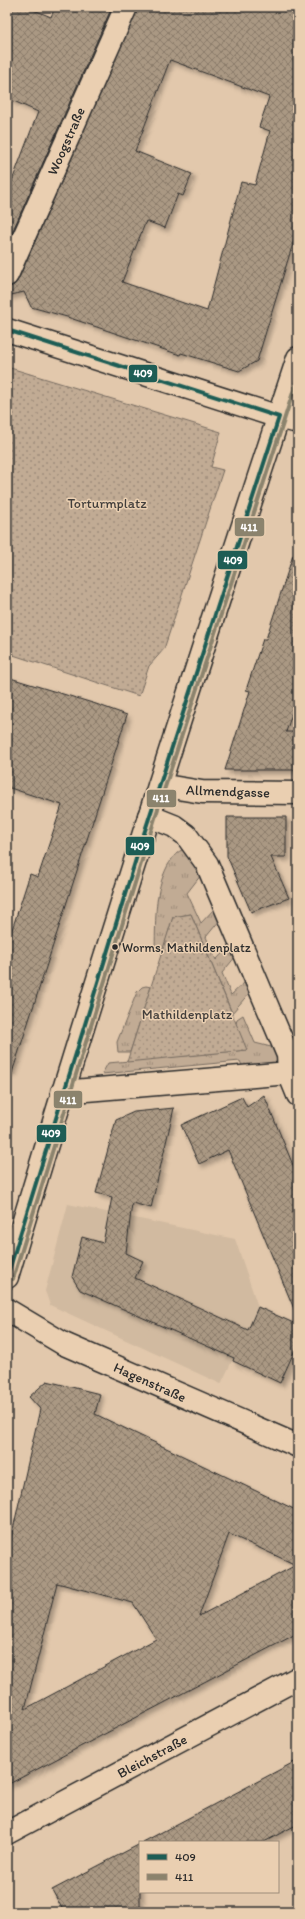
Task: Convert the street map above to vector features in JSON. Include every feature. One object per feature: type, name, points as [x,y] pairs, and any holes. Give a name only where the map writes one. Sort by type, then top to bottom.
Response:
[{"type":"street","name":"Woogstraße","points":[[7,275],[126,7]]},
{"type":"street","points":[[7,330],[289,419]]},
{"type":"street","points":[[7,1277],[62,1092],[159,785],[289,419],[298,358]]},
{"type":"street","name":"Allmendgasse","points":[[159,785],[202,792],[298,793]]},
{"type":"street","points":[[149,816],[174,826],[186,835],[207,864],[288,1055],[289,1073],[298,1095]]},
{"type":"street","points":[[62,1092],[289,1073]]},
{"type":"street","name":"Hagenstraße","points":[[7,1310],[64,1344],[298,1446]]},
{"type":"street","name":"Bleichstraße","points":[[7,1834],[298,1678]]},
{"type":"shaded area","points":[[68,1204],[235,1239],[258,1307],[221,1384],[50,1305],[45,1291]]},
{"type":"green space","name":"Torturmplatz","points":[[7,367],[221,432],[211,467],[223,470],[164,649],[149,666],[139,696],[7,653]]},
{"type":"green space","points":[[182,850],[185,850],[201,875],[187,893],[201,923],[215,908],[220,920],[206,937],[216,960],[231,944],[236,956],[222,973],[231,995],[246,981],[251,991],[232,1013],[191,914],[173,917],[163,950],[155,947],[156,915],[160,885],[163,875],[172,858]]},
{"type":"green space","name":"Mathildenplatz","points":[[191,914],[247,1050],[127,1062],[173,917]]},
{"type":"green space","points":[[142,987],[151,987],[130,1052],[118,1052],[117,1042],[137,992]]},
{"type":"green space","points":[[243,1015],[255,1043],[275,1048],[279,1062],[277,1065],[244,1070],[240,1061],[102,1074],[108,1063],[246,1050],[236,1024],[237,1019]]},
{"type":"building","points":[[7,7],[27,7],[51,17],[55,7],[112,7],[7,244],[7,194],[38,112],[7,98]]},
{"type":"building","points":[[138,7],[298,7],[298,227],[257,361],[239,371],[181,353],[180,355],[67,317],[31,307],[24,292],[7,296],[7,287],[14,285],[18,280]],"holes":[[[170,60],[269,97],[259,127],[270,131],[255,185],[241,182],[207,311],[122,282],[146,221],[165,228],[178,194],[183,196],[192,174],[135,151]]]},
{"type":"building","points":[[293,555],[298,556],[298,695],[286,732],[298,732],[298,770],[225,770],[250,691],[246,690],[263,639],[266,639]]},
{"type":"building","points":[[7,677],[127,715],[12,1073],[7,1073],[7,945],[30,874],[38,877],[62,805],[7,787]]},
{"type":"building","points":[[227,817],[286,817],[286,857],[271,857],[289,898],[251,912],[227,856]]},
{"type":"building","points":[[264,1095],[298,1177],[297,1316],[228,1150],[199,1164],[181,1125],[242,1097],[247,1107]]},
{"type":"building","points":[[174,1108],[151,1208],[132,1203],[126,1253],[143,1261],[135,1278],[248,1330],[258,1307],[298,1325],[298,1343],[280,1383],[233,1361],[234,1358],[80,1290],[72,1277],[82,1237],[103,1243],[112,1197],[96,1193],[116,1120],[134,1112]]},
{"type":"building","points":[[47,1381],[100,1394],[95,1414],[298,1511],[298,1633],[7,1785],[7,1556],[40,1409],[29,1397]],"holes":[[[229,1534],[296,1565],[199,1616]],[[57,1583],[133,1603],[156,1639],[25,1709]]]},
{"type":"building","points":[[298,1760],[298,1824],[266,1841],[145,1841]]},
{"type":"building","points":[[139,1845],[140,1912],[64,1912],[52,1890]]},
{"type":"transit line","name":"409","points":[[7,330],[279,417]]},
{"type":"transit line","name":"411","points":[[13,1279],[155,818],[298,377]]},
{"type":"transit line","name":"409","points":[[7,1277],[140,846],[279,417]]},
{"type":"place","name":"Worms, Mathildenplatz","points":[[115,947]]}]
